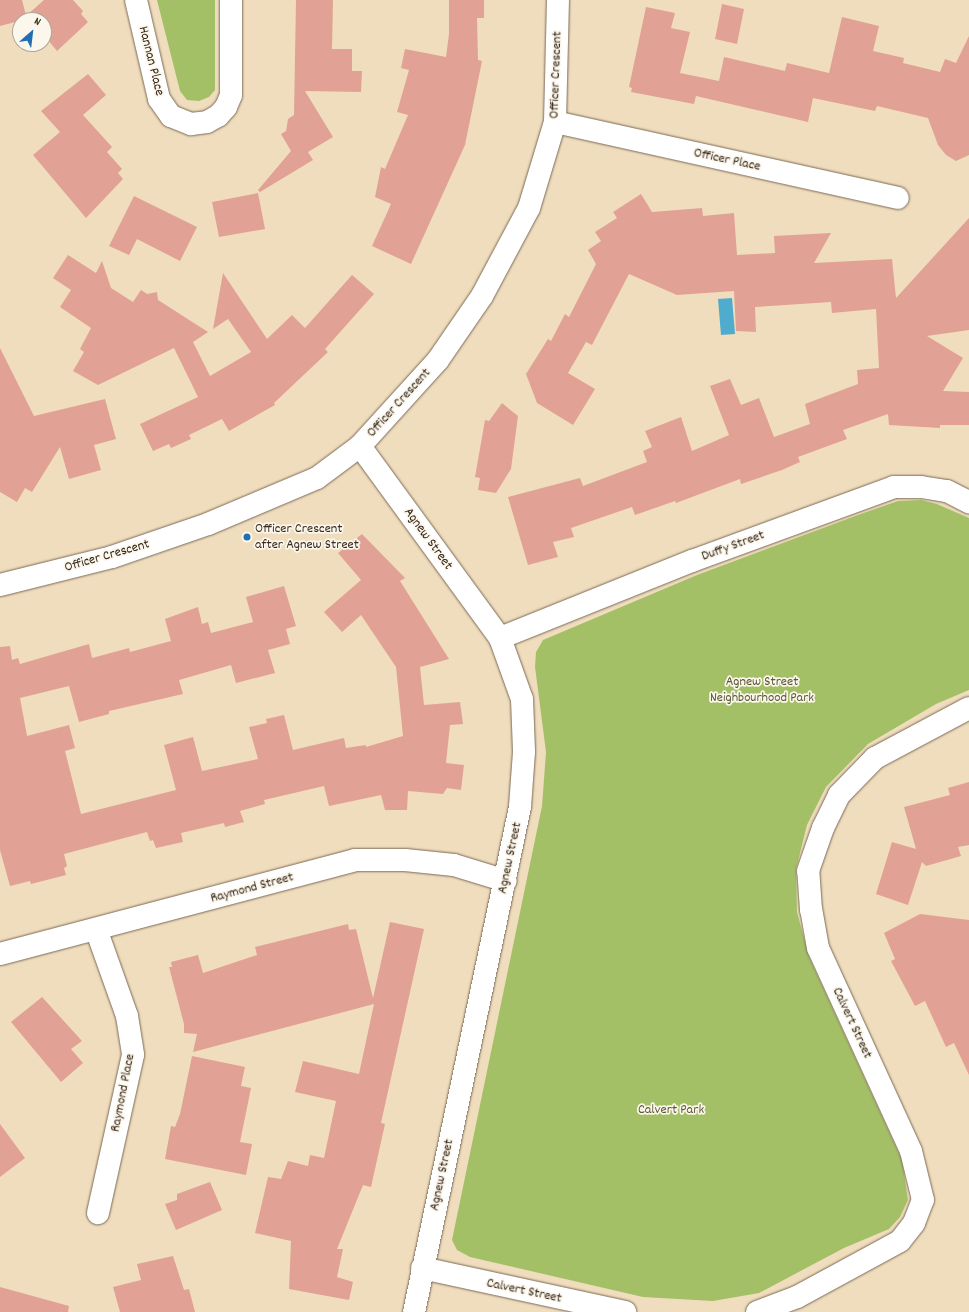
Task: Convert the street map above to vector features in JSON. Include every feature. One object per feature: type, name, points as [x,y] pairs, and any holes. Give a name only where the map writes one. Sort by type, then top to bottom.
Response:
[{"type":"street","name":"Hannan Place","points":[[136,0],[159,99],[171,116],[191,124],[207,122],[218,116],[226,107],[231,95],[231,0]]},
{"type":"street","name":"Officer Crescent","points":[[0,585],[112,557],[208,524],[316,478],[360,446],[438,360],[482,296],[529,208],[555,122],[558,0]]},
{"type":"street","name":"Officer Place","points":[[555,122],[898,198]]},
{"type":"street","name":"Agnew Street","points":[[360,446],[500,638],[522,699],[524,752],[520,807],[506,881],[422,1268],[414,1312]]},
{"type":"street","name":"Duffy Street","points":[[500,638],[692,561],[894,487],[921,487],[947,491],[969,502]]},
{"type":"street","name":"Calvert Street","points":[[757,1312],[797,1297],[900,1241],[914,1223],[923,1200],[911,1151],[818,948],[811,910],[808,871],[823,828],[839,795],[875,758],[969,708]]},
{"type":"street","name":"Raymond Street","points":[[0,954],[355,860],[405,860],[454,865],[506,881]]},
{"type":"street","name":"Raymond Place","points":[[96,929],[127,1016],[133,1055],[98,1214]]},
{"type":"street","name":"Calvert Street","points":[[422,1268],[626,1312]]},
{"type":"green space","points":[[157,0],[215,0],[215,90],[209,97],[199,101],[187,100],[180,91]]},
{"type":"green space","name":"Calvert Park","points":[[921,500],[937,504],[969,518],[969,690],[936,704],[868,744],[826,787],[807,825],[796,869],[797,912],[809,957],[902,1160],[908,1200],[900,1217],[889,1229],[844,1248],[759,1293],[713,1301],[643,1297],[470,1257],[457,1250],[452,1240],[542,806],[546,752],[535,667],[536,652],[543,640],[697,575],[858,515],[898,501]]},
{"type":"water","points":[[732,298],[735,334],[721,335],[718,299]]},
{"type":"building","points":[[0,0],[22,0],[25,12],[12,12],[12,23],[0,26]]},
{"type":"building","points":[[44,0],[73,0],[83,11],[81,14],[88,22],[57,51],[52,45],[52,12],[30,12]]},
{"type":"building","points":[[296,0],[333,0],[332,49],[352,49],[352,71],[362,71],[361,92],[305,91],[333,137],[308,152],[313,160],[260,192],[258,190],[291,151],[281,134],[286,131],[288,119],[294,115]]},
{"type":"building","points":[[449,0],[484,0],[484,18],[477,18],[478,60],[482,61],[465,145],[411,264],[372,246],[391,204],[375,197],[381,167],[385,169],[408,115],[397,112],[409,70],[401,68],[405,49],[446,57],[449,34]]},
{"type":"building","points":[[722,4],[744,9],[737,44],[715,39]]},
{"type":"building","points":[[646,7],[675,13],[671,28],[690,32],[680,73],[719,81],[724,57],[785,71],[787,63],[829,73],[842,17],[879,26],[873,51],[904,58],[903,63],[940,72],[945,59],[956,63],[969,36],[969,155],[956,161],[946,155],[938,145],[928,118],[877,106],[875,111],[813,98],[808,122],[696,96],[694,104],[631,92],[632,88],[629,87]]},
{"type":"building","points":[[88,74],[106,95],[83,115],[112,147],[107,152],[122,169],[118,173],[123,179],[86,218],[33,155],[60,132],[41,111]]},
{"type":"building","points":[[258,193],[265,229],[219,237],[212,202]]},
{"type":"building","points":[[641,194],[652,212],[702,208],[703,216],[734,213],[737,255],[775,253],[774,236],[831,233],[814,263],[892,259],[896,298],[969,218],[969,330],[927,336],[963,358],[943,391],[969,392],[969,425],[940,425],[940,428],[889,425],[888,414],[843,430],[847,439],[798,457],[800,462],[782,470],[741,484],[740,479],[676,503],[675,501],[635,515],[632,507],[571,528],[574,537],[553,542],[558,557],[528,565],[508,497],[580,478],[583,486],[647,462],[643,451],[652,447],[645,431],[681,417],[692,451],[729,435],[710,386],[730,379],[741,405],[759,398],[774,437],[810,424],[805,404],[858,384],[857,370],[879,368],[876,309],[832,313],[831,302],[755,307],[756,332],[736,331],[734,291],[677,295],[629,274],[592,345],[586,342],[568,373],[595,389],[573,425],[537,403],[526,374],[548,339],[551,341],[565,314],[569,317],[596,264],[588,250],[601,241],[595,232],[617,218],[613,212]]},
{"type":"building","points":[[134,196],[197,227],[180,261],[137,239],[129,255],[109,246]]},
{"type":"building","points":[[68,255],[96,273],[102,261],[111,288],[133,302],[141,290],[147,294],[157,292],[158,300],[208,332],[193,342],[210,376],[251,352],[228,319],[213,329],[223,273],[267,339],[292,315],[305,328],[352,275],[374,294],[325,349],[328,352],[274,403],[275,405],[229,431],[222,419],[189,435],[191,439],[171,448],[169,444],[153,451],[140,424],[198,397],[174,348],[98,385],[73,371],[84,352],[80,349],[91,328],[60,307],[71,290],[53,278]]},
{"type":"building","points":[[0,348],[34,416],[105,399],[116,439],[94,445],[101,470],[69,479],[60,447],[32,492],[25,488],[17,502],[0,492]]},
{"type":"building","points":[[502,403],[518,416],[511,469],[496,493],[478,490],[480,478],[475,477],[485,420],[489,421]]},
{"type":"building","points":[[362,534],[405,578],[400,581],[449,659],[420,667],[424,705],[460,702],[463,724],[450,725],[446,763],[464,765],[461,790],[447,788],[443,794],[408,791],[407,810],[385,810],[381,795],[329,806],[324,786],[264,800],[265,804],[240,811],[244,822],[225,827],[224,823],[181,833],[183,842],[156,848],[153,840],[150,841],[147,832],[64,854],[67,866],[64,868],[66,875],[31,884],[30,881],[10,886],[0,850],[0,647],[10,646],[12,660],[18,658],[20,664],[89,644],[92,658],[129,648],[130,652],[171,641],[165,619],[198,607],[202,624],[208,622],[211,633],[253,622],[246,597],[284,586],[296,626],[286,629],[290,644],[268,650],[275,673],[236,683],[231,665],[179,680],[183,694],[109,711],[109,714],[79,722],[69,686],[20,698],[27,736],[69,725],[75,748],[65,751],[81,814],[176,790],[164,745],[193,737],[202,771],[258,759],[249,727],[267,723],[266,719],[284,715],[293,750],[344,738],[346,748],[366,745],[366,747],[403,736],[396,667],[361,615],[342,632],[324,612],[361,580],[338,553]]},
{"type":"building","points":[[969,782],[969,845],[958,847],[961,856],[926,866],[922,862],[908,905],[876,894],[892,842],[916,849],[904,807],[950,795],[948,788]]},
{"type":"building","points":[[920,914],[969,920],[969,1075],[954,1043],[946,1047],[925,1001],[915,1006],[891,961],[895,959],[884,933]]},
{"type":"building","points":[[390,922],[424,929],[381,1123],[385,1124],[371,1187],[363,1185],[337,1249],[343,1249],[337,1277],[353,1282],[349,1300],[289,1289],[291,1241],[255,1233],[268,1177],[281,1179],[288,1161],[308,1166],[310,1155],[324,1158],[336,1101],[295,1092],[303,1061],[359,1074],[374,1004],[193,1052],[197,1034],[184,1033],[184,1024],[169,967],[172,967],[171,962],[198,955],[203,973],[257,955],[255,947],[348,924],[349,930],[356,929],[373,998]]},
{"type":"building","points":[[42,997],[82,1041],[71,1049],[83,1063],[61,1082],[11,1022]]},
{"type":"building","points":[[192,1056],[245,1067],[241,1086],[251,1088],[240,1142],[252,1144],[246,1175],[165,1159],[171,1126],[175,1127],[180,1114]]},
{"type":"building","points":[[0,1124],[25,1158],[0,1177]]},
{"type":"building","points":[[210,1182],[222,1210],[176,1230],[165,1204],[177,1200],[177,1194]]},
{"type":"building","points":[[173,1256],[184,1290],[189,1289],[195,1312],[120,1312],[113,1287],[141,1280],[137,1264]]},
{"type":"building","points":[[0,1287],[69,1306],[68,1312],[0,1312]]},
{"type":"place","name":"Officer Crescent after Agnew Street","points":[[247,537]]},
{"type":"park label","name":"Agnew Street Neighbourhood Park","points":[[762,690]]}]
